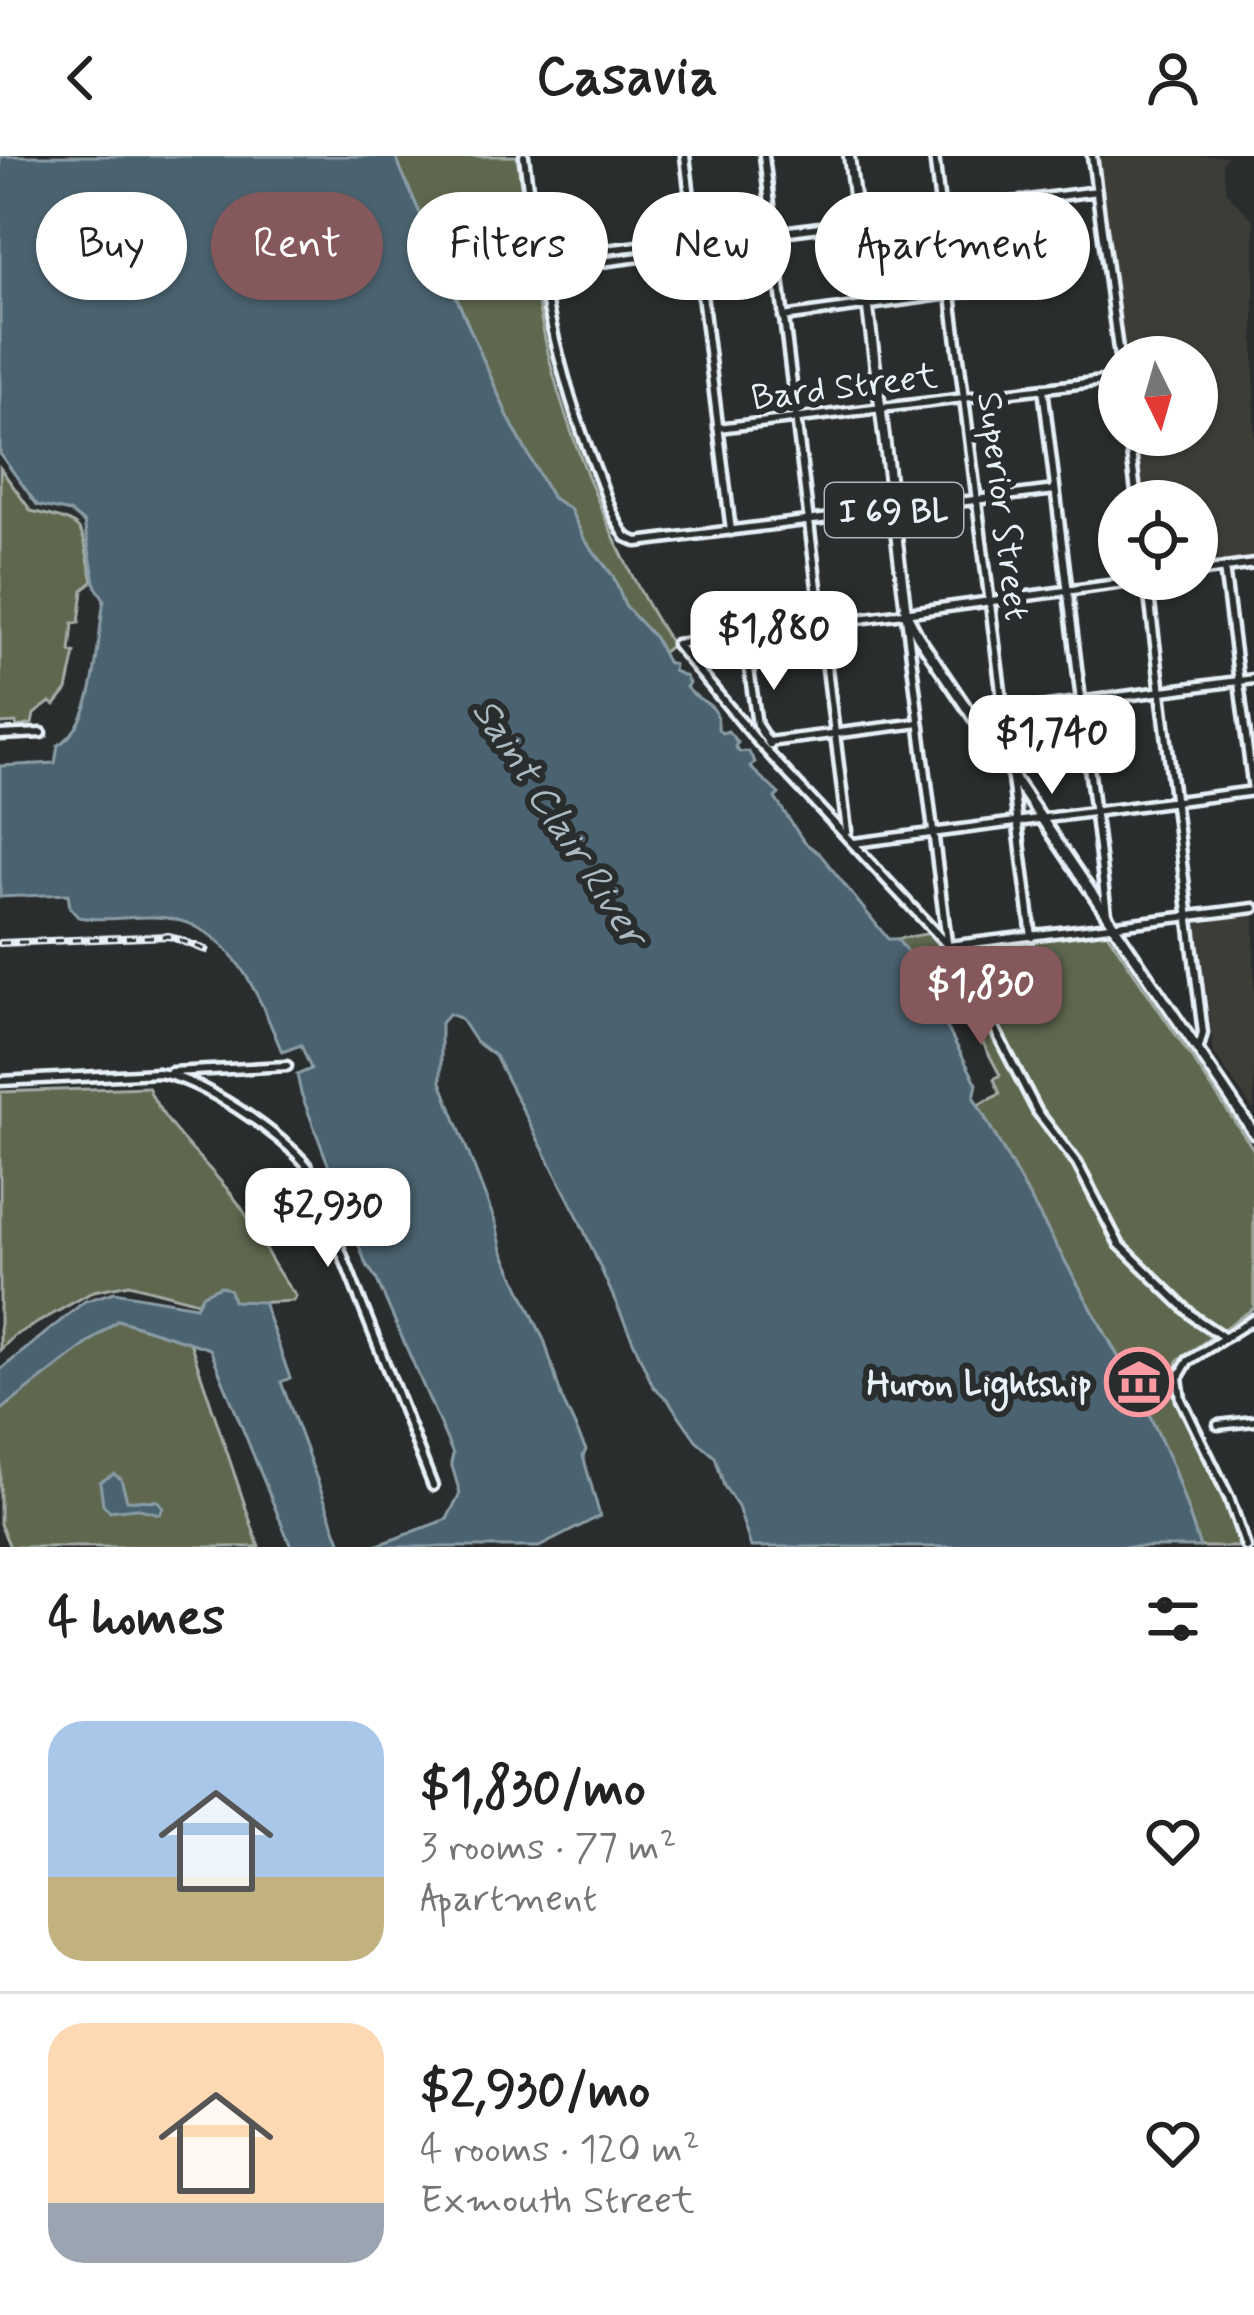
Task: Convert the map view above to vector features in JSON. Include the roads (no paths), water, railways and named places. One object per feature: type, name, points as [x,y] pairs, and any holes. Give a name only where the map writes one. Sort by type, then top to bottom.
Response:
[{"type":"main road","name":"I 69 BL","points":[[849,156],[853,192]]},
{"type":"main road","name":"I 69 BL","points":[[867,300],[906,613],[1254,1133]]},
{"type":"street","points":[[524,156],[529,192]]},
{"type":"street","points":[[685,156],[689,192]]},
{"type":"street","points":[[764,156],[769,192]]},
{"type":"street","points":[[934,156],[938,192]]},
{"type":"street","points":[[1092,156],[1116,336]]},
{"type":"street","points":[[1090,192],[1097,191]]},
{"type":"street","points":[[546,300],[568,396],[621,531],[637,542],[1055,490]]},
{"type":"street","points":[[703,300],[731,531]]},
{"type":"street","points":[[781,300],[851,839]]},
{"type":"street","points":[[783,316],[910,300]]},
{"type":"street","name":"Superior Street","points":[[952,300],[1032,937]]},
{"type":"street","name":"Bard Street","points":[[718,428],[1098,381]]},
{"type":"street","points":[[1042,388],[1110,920]]},
{"type":"street","points":[[1218,569],[1254,564]]},
{"type":"street","points":[[851,839],[1254,792],[1224,568]]},
{"type":"street","points":[[1098,587],[676,644],[947,946],[968,975],[1046,1125],[1077,1163],[1108,1228],[1127,1254],[1195,1318],[1225,1338]]},
{"type":"street","points":[[1151,600],[1203,1034],[1198,1051]]},
{"type":"street","points":[[906,613],[947,946]]},
{"type":"street","points":[[745,634],[757,725],[777,759]]},
{"type":"street","points":[[972,716],[1254,679]]},
{"type":"street","points":[[767,742],[920,723]]},
{"type":"street","points":[[0,735],[42,733]]},
{"type":"street","points":[[947,946],[1032,937],[1110,920],[1254,908]]},
{"type":"street","points":[[0,1081],[287,1066]]},
{"type":"street","points":[[158,1073],[180,1078],[241,1112],[295,1151],[308,1167],[433,1486]]},
{"type":"street","points":[[1246,1547],[1229,1498],[1181,1399],[1178,1378],[1188,1361],[1254,1319]]},
{"type":"street","points":[[1218,1425],[1254,1421]]},
{"type":"water","name":"Saint Clair River","points":[[0,156],[395,156],[411,192],[407,192],[407,300],[457,300],[509,419],[551,497],[570,509],[584,539],[613,576],[625,606],[655,638],[667,662],[674,665],[673,671],[685,676],[691,693],[716,713],[718,729],[728,731],[739,752],[748,751],[755,762],[750,767],[779,794],[775,798],[804,842],[820,854],[888,939],[897,939],[905,949],[951,1018],[944,1022],[977,1084],[974,1098],[1144,1403],[1173,1467],[1200,1547],[751,1547],[715,1457],[653,1386],[577,1215],[495,1056],[475,1041],[460,1018],[449,1014],[441,1023],[441,1082],[502,1250],[545,1342],[562,1399],[586,1450],[583,1456],[600,1516],[539,1547],[373,1547],[447,1519],[460,1493],[453,1454],[366,1264],[301,1093],[297,1075],[311,1069],[301,1045],[282,1052],[251,983],[221,944],[203,930],[154,917],[78,917],[70,908],[68,894],[0,897],[0,766],[55,763],[58,745],[71,734],[88,701],[104,599],[96,587],[84,523],[70,512],[37,505],[0,454]]},
{"type":"water","points":[[221,1286],[230,1290],[233,1301],[263,1302],[290,1378],[281,1382],[342,1547],[291,1547],[210,1349],[118,1320],[0,1411],[0,1370],[85,1301],[114,1292],[196,1306],[203,1294]]},
{"type":"water","points":[[114,1474],[121,1479],[127,1500],[158,1501],[163,1507],[160,1514],[136,1508],[110,1511],[103,1504],[100,1482]]},
{"type":"railway","points":[[0,943],[169,936],[206,950]]},
{"type":"place","name":"Huron Lightship","points":[[1139,1382]]}]
